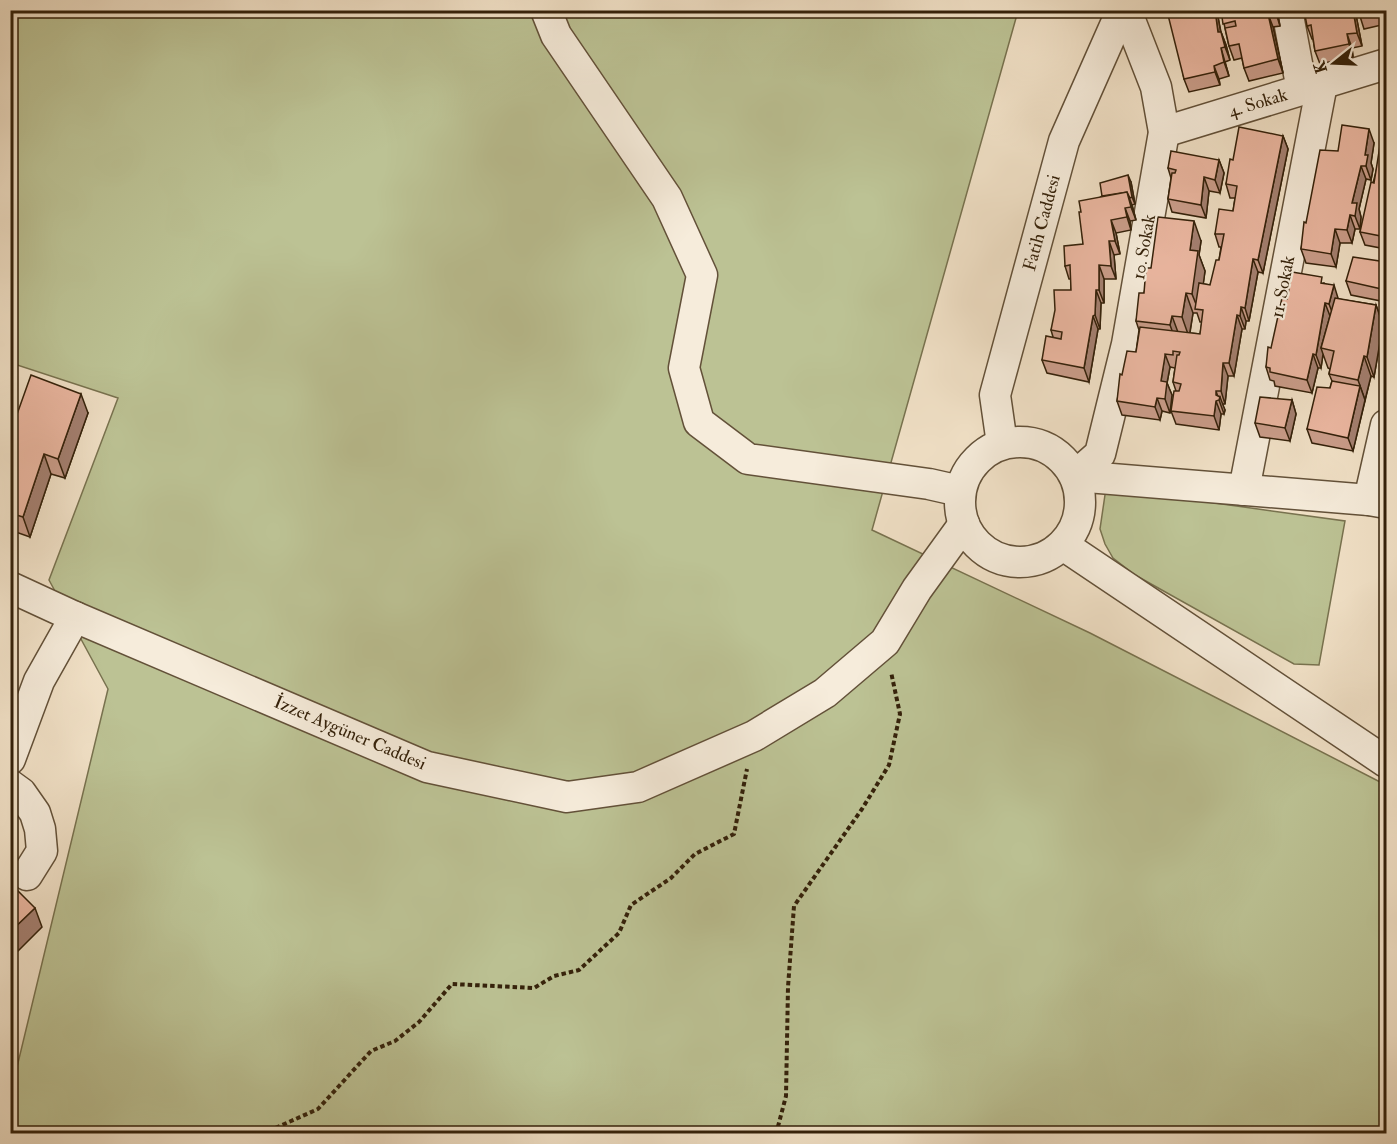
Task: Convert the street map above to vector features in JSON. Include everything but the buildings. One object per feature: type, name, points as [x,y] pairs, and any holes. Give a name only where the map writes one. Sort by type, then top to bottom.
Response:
[{"type":"street","points":[[546,10],[556,35],[667,198],[702,275],[684,368],[699,422],[748,459],[929,484],[960,491]]},
{"type":"street","name":"10. Sokak","points":[[1075,476],[1100,454],[1127,344],[1164,132],[1156,87],[1124,10]]},
{"type":"street","name":"Fatih Caddesi","points":[[1002,444],[995,395],[1064,141],[1124,10]]},
{"type":"street","points":[[1287,10],[1312,87]]},
{"type":"street","name":"4. Sokak","points":[[1164,132],[1386,64]]},
{"type":"street","name":"11. Sokak","points":[[1244,490],[1312,87]]},
{"type":"street","points":[[1075,476],[1378,502],[1386,425]]},
{"type":"street","points":[[1019,441],[1036,443],[1052,450],[1065,461],[1075,476],[1080,494],[1080,512],[1074,530],[1063,545],[1047,556],[1028,562],[1008,561],[989,554],[974,542],[964,524],[960,508],[960,491],[965,476],[974,462],[987,451],[1002,444],[1019,441]]},
{"type":"street","name":"İzzet Aygüner Caddesi","points":[[10,587],[427,767],[567,797],[638,787],[754,736],[825,693],[885,642],[916,589],[964,524]]},
{"type":"street","points":[[1063,545],[1386,762]]},
{"type":"street","points":[[10,759],[39,681],[75,617]]},
{"type":"street","points":[[10,785],[21,793],[35,813],[40,829],[42,851],[27,875]]},
{"type":"path","points":[[777,1134],[786,1096],[788,987],[794,906],[862,809],[889,765],[900,714],[885,642]]},
{"type":"path","points":[[262,1134],[318,1109],[371,1051],[395,1041],[419,1022],[452,984],[534,988],[554,976],[579,970],[619,933],[631,905],[671,878],[695,854],[734,834],[754,736]]},
{"type":"green space","points":[[11,11],[1018,11],[872,530],[1090,633],[1386,785],[1386,1133],[11,1133],[11,1092],[108,689],[49,580],[118,398],[11,363]]},
{"type":"green space","points":[[1106,488],[1345,521],[1319,665],[1294,664],[1135,575],[1113,558],[1100,529]]}]
